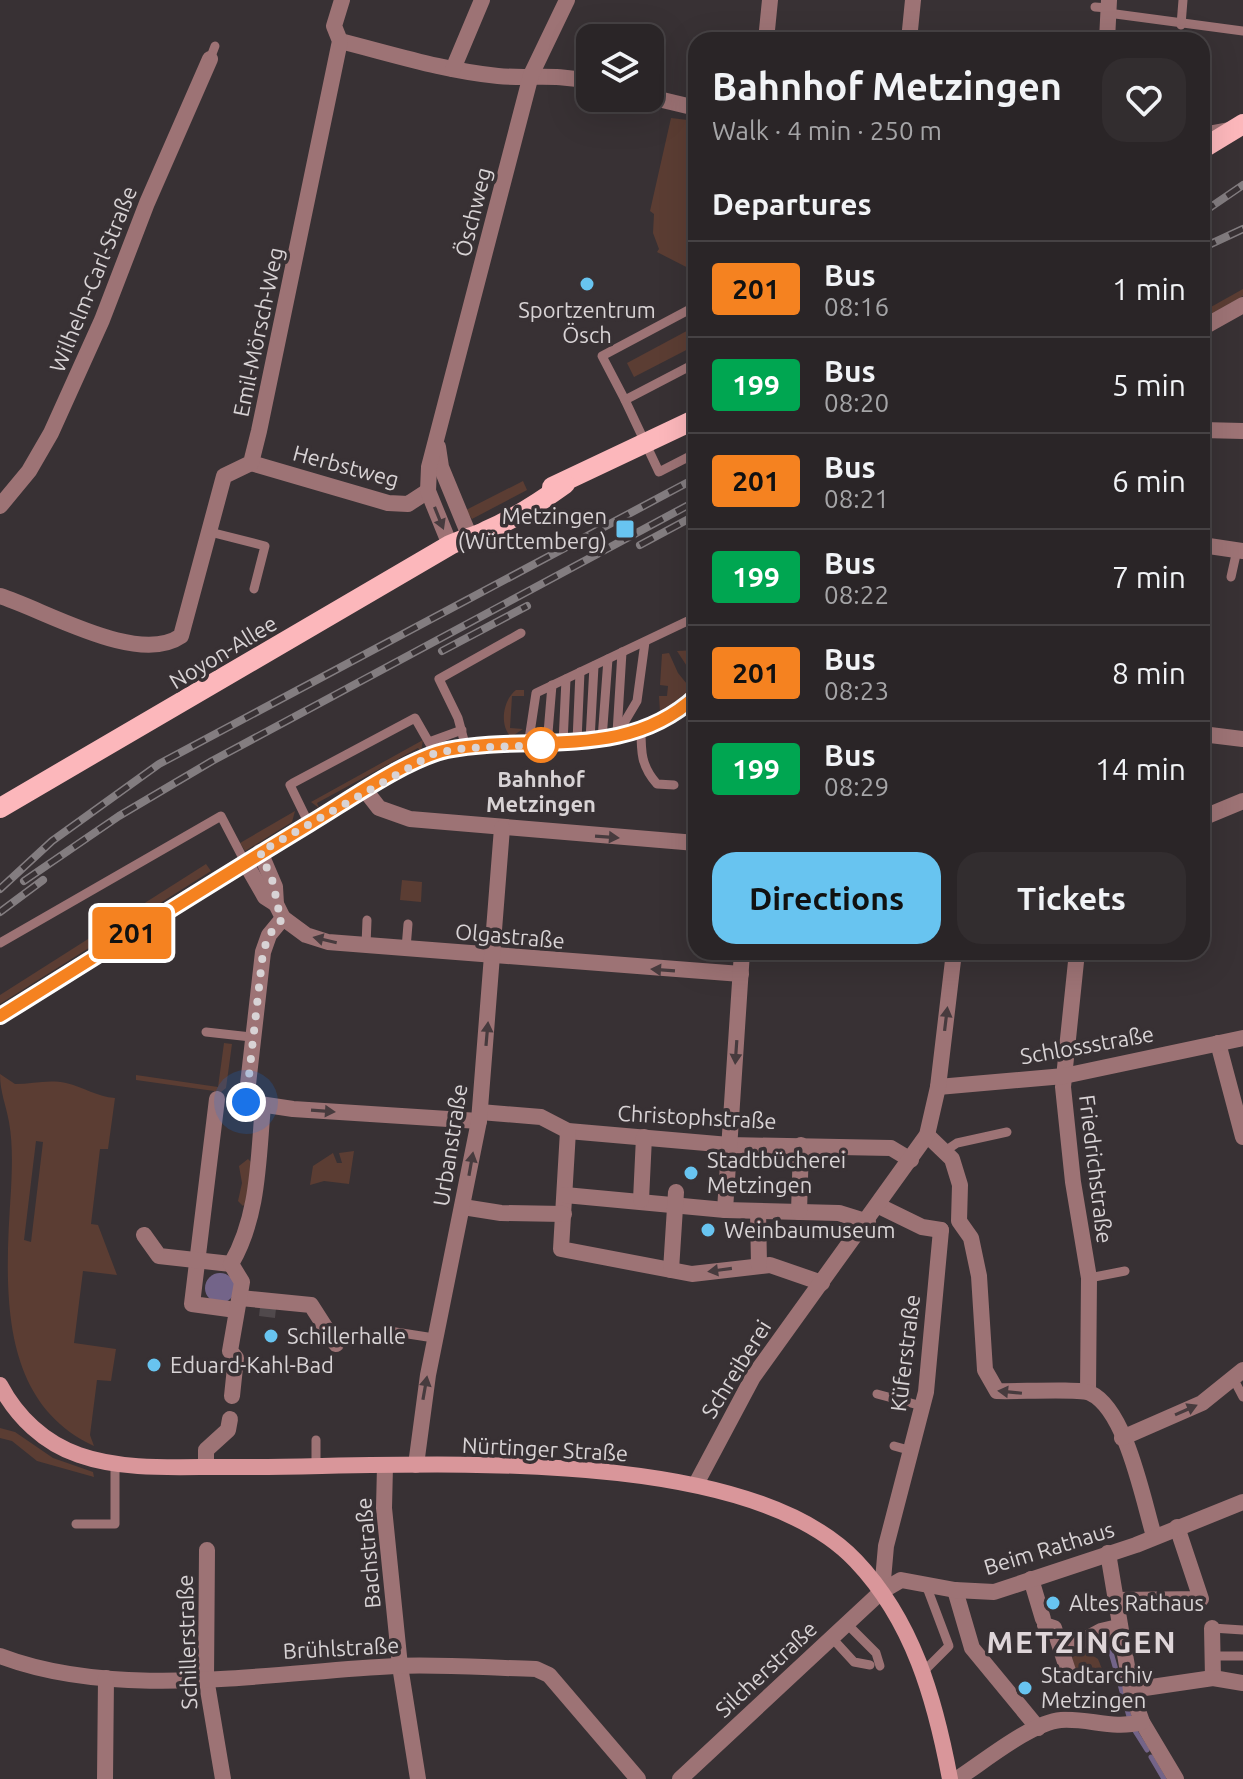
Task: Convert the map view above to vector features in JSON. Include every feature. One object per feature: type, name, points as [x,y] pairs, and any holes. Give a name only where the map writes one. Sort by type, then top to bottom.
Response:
[{"type":"main road","points":[[1210,144],[1239,127]]},
{"type":"main road","name":"Noyon-Allee","points":[[0,808],[450,545],[469,535],[482,534],[540,502],[565,484],[688,423]]},
{"type":"main road","name":"Nürtinger Straße","points":[[0,1387],[6,1409],[39,1433],[62,1448],[115,1463],[526,1467],[696,1484],[789,1514],[847,1553],[882,1591],[924,1671],[950,1779]]},
{"type":"street","name":"Emil-Mörsch-Weg","points":[[251,463],[340,41],[334,26],[342,0]]},
{"type":"street","points":[[453,69],[482,0]]},
{"type":"street","name":"Öschweg","points":[[428,491],[427,478],[531,75],[567,0]]},
{"type":"street","points":[[767,32],[770,0]]},
{"type":"street","points":[[910,32],[913,0]]},
{"type":"street","points":[[1105,7],[1107,32]]},
{"type":"street","points":[[340,41],[453,69],[500,77],[562,75],[576,78]]},
{"type":"street","name":"Wilhelm-Carl-Straße","points":[[0,506],[29,471],[51,433],[102,320],[147,203],[212,52]]},
{"type":"street","points":[[664,100],[688,106]]},
{"type":"street","points":[[1210,133],[1239,127]]},
{"type":"street","points":[[1210,324],[1243,305]]},
{"type":"street","points":[[1210,430],[1243,431]]},
{"type":"street","name":"Öschweg","points":[[438,441],[441,467],[469,535]]},
{"type":"street","points":[[0,596],[113,639],[164,645],[181,636],[224,476],[251,463]]},
{"type":"street","name":"Herbstweg","points":[[251,463],[388,503],[408,504],[428,491]]},
{"type":"street","points":[[428,491],[450,545]]},
{"type":"street","points":[[1210,546],[1240,550]]},
{"type":"street","points":[[0,1016],[432,748],[528,746],[583,741],[641,729],[672,714],[688,702]]},
{"type":"street","points":[[1210,735],[1243,739]]},
{"type":"street","points":[[365,790],[379,808],[401,817],[688,842]]},
{"type":"street","points":[[1210,815],[1243,801]]},
{"type":"street","name":"Urbanstraße","points":[[416,1465],[434,1338],[479,1116],[502,828]]},
{"type":"street","points":[[251,1037],[263,952],[280,911],[275,887],[260,852]]},
{"type":"street","points":[[245,862],[265,897],[280,911]]},
{"type":"street","name":"Olgastraße","points":[[280,911],[306,935],[328,942],[741,974]]},
{"type":"street","points":[[725,1210],[742,960]]},
{"type":"street","name":"Schreiberei","points":[[696,1484],[745,1390],[868,1222],[927,1135],[938,1087],[953,960]]},
{"type":"street","name":"Friedrichstraße","points":[[1076,960],[1064,1076],[1071,1169],[1089,1278],[1088,1392]]},
{"type":"street","name":"Christophstraße","points":[[251,1037],[246,1102],[263,1106],[541,1117],[568,1131],[729,1145],[891,1148],[911,1160]]},
{"type":"street","name":"Schlossstraße","points":[[938,1087],[1064,1076],[1243,1038]]},
{"type":"street","points":[[1218,1043],[1243,1137]]},
{"type":"street","points":[[217,1099],[200,1201],[192,1304],[311,1305],[336,1344]]},
{"type":"street","points":[[231,1264],[247,1243],[254,1206],[263,1106]]},
{"type":"street","points":[[568,1131],[561,1249],[692,1274],[770,1265],[822,1283]]},
{"type":"street","points":[[927,1135],[952,1159],[960,1185],[959,1221],[971,1238],[982,1298],[985,1370],[997,1391],[1088,1392],[1107,1406],[1138,1475],[1150,1538]]},
{"type":"street","points":[[641,1200],[644,1137]]},
{"type":"street","points":[[799,1212],[801,1145]]},
{"type":"street","points":[[565,1195],[641,1200],[676,1198],[725,1210],[839,1213],[868,1222]]},
{"type":"street","points":[[671,1270],[676,1198]]},
{"type":"street","points":[[879,1206],[922,1227],[941,1230],[959,1221]]},
{"type":"street","points":[[463,1207],[501,1213],[564,1214]]},
{"type":"street","points":[[758,1211],[759,1265]]},
{"type":"street","name":"Küferstraße","points":[[882,1591],[886,1546],[912,1451],[911,1425],[922,1406],[941,1230]]},
{"type":"street","points":[[147,1243],[159,1256],[231,1264]]},
{"type":"street","points":[[151,1268],[167,1257]]},
{"type":"street","points":[[231,1264],[242,1282],[230,1351],[236,1358],[232,1396]]},
{"type":"street","points":[[1122,1438],[1202,1403],[1238,1374]]},
{"type":"street","points":[[206,1466],[206,1450],[228,1430],[230,1419]]},
{"type":"street","name":"Bachstraße","points":[[385,1466],[384,1508],[400,1666],[418,1779]]},
{"type":"street","name":"Beim Rathaus","points":[[882,1591],[901,1580],[955,1590],[994,1592],[1178,1530],[1243,1502]]},
{"type":"street","points":[[1062,1652],[1101,1631],[1114,1615],[1201,1599],[1178,1530]]},
{"type":"street","name":"Schillerstraße","points":[[207,1550],[206,1678],[223,1779]]},
{"type":"street","points":[[1108,1553],[1114,1615],[1131,1690],[1142,1722],[1176,1779]]},
{"type":"street","points":[[1031,1579],[1044,1622],[1054,1628],[1069,1674]]},
{"type":"street","points":[[955,1590],[972,1648],[1038,1728]]},
{"type":"street","name":"Silcherstraße","points":[[680,1779],[882,1591]]},
{"type":"street","points":[[1212,1628],[1213,1678]]},
{"type":"street","name":"Brühlstraße","points":[[0,1656],[21,1664],[106,1678],[206,1678],[400,1666],[536,1669],[549,1675],[638,1779]]},
{"type":"street","points":[[105,1779],[106,1678]]},
{"type":"street","points":[[1131,1690],[1213,1678],[1243,1683]]},
{"type":"street","points":[[957,1779],[1038,1728],[1060,1720],[1115,1726],[1142,1722]]},
{"type":"lane","points":[[1181,25],[1183,0]]},
{"type":"lane","points":[[1105,7],[1181,25],[1243,31]]},
{"type":"lane","points":[[688,310],[602,356],[659,472],[688,457]]},
{"type":"lane","points":[[625,400],[688,367]]},
{"type":"lane","points":[[210,532],[265,546],[254,589]]},
{"type":"lane","points":[[1231,577],[1240,550]]},
{"type":"lane","points":[[528,746],[533,698],[552,685],[688,621]]},
{"type":"lane","points":[[466,748],[462,730],[439,679],[521,633]]},
{"type":"lane","points":[[583,741],[637,701],[645,642]]},
{"type":"lane","points":[[583,741],[622,652]]},
{"type":"lane","points":[[583,741],[608,659]]},
{"type":"lane","points":[[583,741],[594,666]]},
{"type":"lane","points":[[580,672],[583,741]]},
{"type":"lane","points":[[566,679],[583,741]]},
{"type":"lane","points":[[552,685],[583,741]]},
{"type":"lane","points":[[309,824],[290,785],[415,718],[432,748],[462,730]]},
{"type":"lane","points":[[641,729],[641,758],[646,772],[657,784],[674,785]]},
{"type":"lane","points":[[0,943],[221,816],[245,862]]},
{"type":"lane","points":[[366,945],[367,920]]},
{"type":"lane","points":[[406,948],[408,924]]},
{"type":"lane","points":[[206,1032],[251,1037]]},
{"type":"lane","points":[[945,1151],[957,1143],[1007,1132]]},
{"type":"lane","points":[[1089,1278],[1125,1271]]},
{"type":"lane","points":[[389,1331],[434,1338]]},
{"type":"lane","points":[[1238,1374],[1243,1397]]},
{"type":"lane","points":[[877,1394],[922,1406]]},
{"type":"lane","points":[[316,1440],[316,1467]]},
{"type":"lane","points":[[894,1446],[912,1451]]},
{"type":"lane","points":[[76,1524],[115,1524],[115,1463]]},
{"type":"lane","points":[[924,1671],[949,1646],[926,1584]]},
{"type":"lane","points":[[832,1638],[854,1662],[875,1666],[876,1653],[847,1624]]},
{"type":"lane","points":[[1212,1628],[1243,1630]]},
{"type":"lane","points":[[1213,1656],[1243,1656]]},
{"type":"shaded area","points":[[671,118],[688,120],[688,268],[657,252],[659,249],[653,233],[654,214],[650,211]]},
{"type":"shaded area","points":[[1243,289],[1243,296],[1210,315],[1210,308]]},
{"type":"shaded area","points":[[688,330],[688,349],[634,377],[627,363]]},
{"type":"shaded area","points":[[523,481],[527,490],[472,519],[466,510]]},
{"type":"shaded area","points":[[688,650],[688,668],[677,651]]},
{"type":"shaded area","points":[[669,653],[688,685],[688,691],[660,713],[659,696],[667,696],[668,686],[660,685],[662,654]]},
{"type":"shaded area","points":[[516,690],[524,690],[524,696],[512,696],[510,728],[523,729],[511,737],[505,726],[504,713],[508,700]]},
{"type":"shaded area","points":[[423,740],[421,752],[418,748],[317,803],[319,808],[311,802]]},
{"type":"shaded area","points":[[295,811],[292,822],[245,851],[240,843]]},
{"type":"shaded area","points":[[206,864],[211,871],[0,1004],[0,995]]},
{"type":"shaded area","points":[[402,880],[422,882],[421,902],[400,900]]},
{"type":"shaded area","points":[[224,1043],[232,1044],[226,1088],[221,1092],[136,1080],[136,1075],[218,1087]]},
{"type":"shaded area","points":[[0,1074],[15,1084],[59,1082],[115,1098],[108,1149],[100,1149],[91,1224],[98,1225],[117,1275],[83,1271],[74,1343],[116,1349],[111,1381],[97,1380],[90,1435],[94,1446],[63,1427],[40,1402],[25,1373],[15,1340],[9,1305],[8,1268],[12,1147]],"holes":[[[36,1141],[43,1142],[31,1242],[24,1240]]]},
{"type":"shaded area","points":[[354,1151],[349,1184],[324,1181],[310,1185],[313,1166],[333,1153],[337,1163],[342,1163],[339,1153]]},
{"type":"shaded area","points":[[248,1159],[252,1163],[251,1198],[243,1206],[238,1201],[242,1183],[239,1166]]},
{"type":"shaded area","points":[[220,1273],[231,1277],[235,1288],[231,1299],[220,1303],[209,1299],[205,1288],[209,1277]]},
{"type":"shaded area","points":[[0,1428],[15,1432],[53,1458],[93,1472],[94,1477],[37,1461],[12,1441],[0,1438]]},
{"type":"shaded area","points":[[1087,1652],[1098,1659],[1102,1669],[1076,1675],[1072,1657]]},
{"type":"waterway","points":[[1107,1638],[1130,1720]]},
{"type":"waterway","points":[[1135,1731],[1147,1750]]},
{"type":"waterway","points":[[1151,1757],[1164,1779]]},
{"type":"tunnel","points":[[267,1317],[268,1308]]},
{"type":"railway","points":[[1210,208],[1243,185]]},
{"type":"railway","points":[[1210,244],[1243,229]]},
{"type":"railway","points":[[0,889],[52,841],[159,764],[688,482]]},
{"type":"railway","points":[[24,881],[119,816],[212,761],[688,505]]},
{"type":"railway","points":[[640,545],[688,519]]},
{"type":"railway","points":[[442,651],[527,606]]},
{"type":"railway","points":[[0,912],[43,880]]},
{"type":"bus line","name":"201","points":[[0,1016],[260,852],[426,757],[466,748],[547,745],[617,736],[656,723],[688,704]]},
{"type":"place","name":"Sportzentrum Ösch","points":[[587,284]]},
{"type":"place","name":"Metzingen (Württemberg)","points":[[625,529]]},
{"type":"place","name":"Bahnhof Metzingen","points":[[541,745]]},
{"type":"place","name":"Stadtbücherei Metzingen","points":[[691,1173]]},
{"type":"place","name":"Weinbaumuseum","points":[[708,1230]]},
{"type":"place","name":"Schillerhalle","points":[[271,1336]]},
{"type":"place","name":"Eduard-Kahl-Bad","points":[[154,1365]]},
{"type":"place","name":"Altes Rathaus","points":[[1053,1603]]},
{"type":"place","name":"Stadtarchiv Metzingen","points":[[1025,1688]]},
{"type":"district","name":"METZINGEN","points":[[1082,1643]]},
{"type":"route","points":[[246,1102],[263,952],[269,935],[283,918],[276,904],[275,887],[260,852],[435,753],[466,748],[547,745],[541,745]]}]
